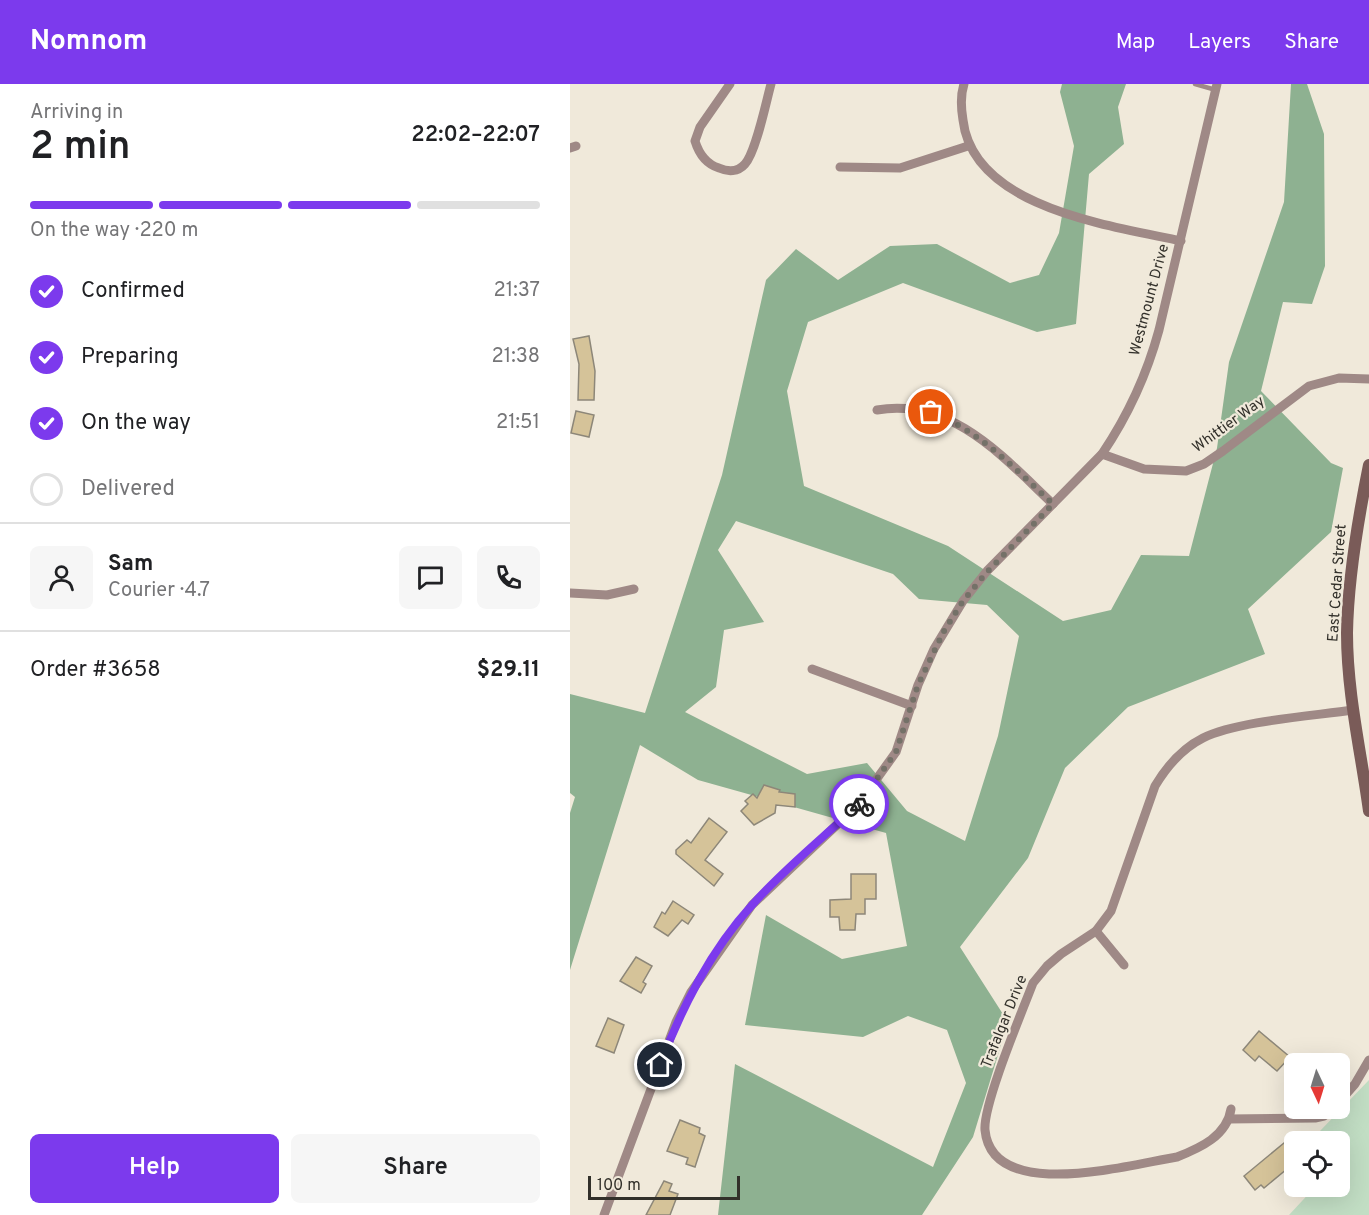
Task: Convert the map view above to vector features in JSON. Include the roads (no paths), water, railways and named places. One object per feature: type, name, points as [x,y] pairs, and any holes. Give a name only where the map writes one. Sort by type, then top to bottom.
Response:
[{"type":"main road","name":"East Cedar Street","points":[[1369,465],[1359,518],[1347,633],[1353,710],[1369,806]]},
{"type":"street","points":[[730,84],[700,127],[695,141],[703,157],[711,165],[730,171],[740,169],[750,155],[771,84]]},
{"type":"street","points":[[964,84],[961,110],[968,146],[987,170],[1022,194],[1057,212],[1095,223],[1181,241]]},
{"type":"street","name":"Westmount Drive","points":[[603,1215],[676,1022],[691,992],[752,905],[858,805],[896,752],[918,685],[934,650],[963,601],[987,572],[1102,454],[1125,415],[1152,357],[1216,87]]},
{"type":"street","points":[[840,168],[900,168],[968,146]]},
{"type":"street","name":"Whittier Way","points":[[1102,454],[1144,469],[1186,471],[1204,464],[1223,452],[1309,386],[1339,378],[1369,379]]},
{"type":"street","points":[[877,410],[900,406],[924,410],[963,427],[1002,456],[1053,504]]},
{"type":"street","points":[[570,594],[607,595],[634,590]]},
{"type":"street","points":[[812,669],[912,706]]},
{"type":"street","name":"Trafalgar Drive","points":[[1284,1117],[1230,1114],[1222,1131],[1209,1141],[1177,1157],[1047,1175],[1023,1172],[1006,1165],[992,1149],[985,1131],[988,1108],[1033,983],[1054,960],[1096,931],[1111,911],[1155,786],[1165,769],[1179,754],[1203,738],[1229,730],[1353,710]]},
{"type":"street","points":[[1096,931],[1124,965]]},
{"type":"street","points":[[1350,1089],[1369,1060]]},
{"type":"lane","points":[[1195,84],[1216,87]]}]
